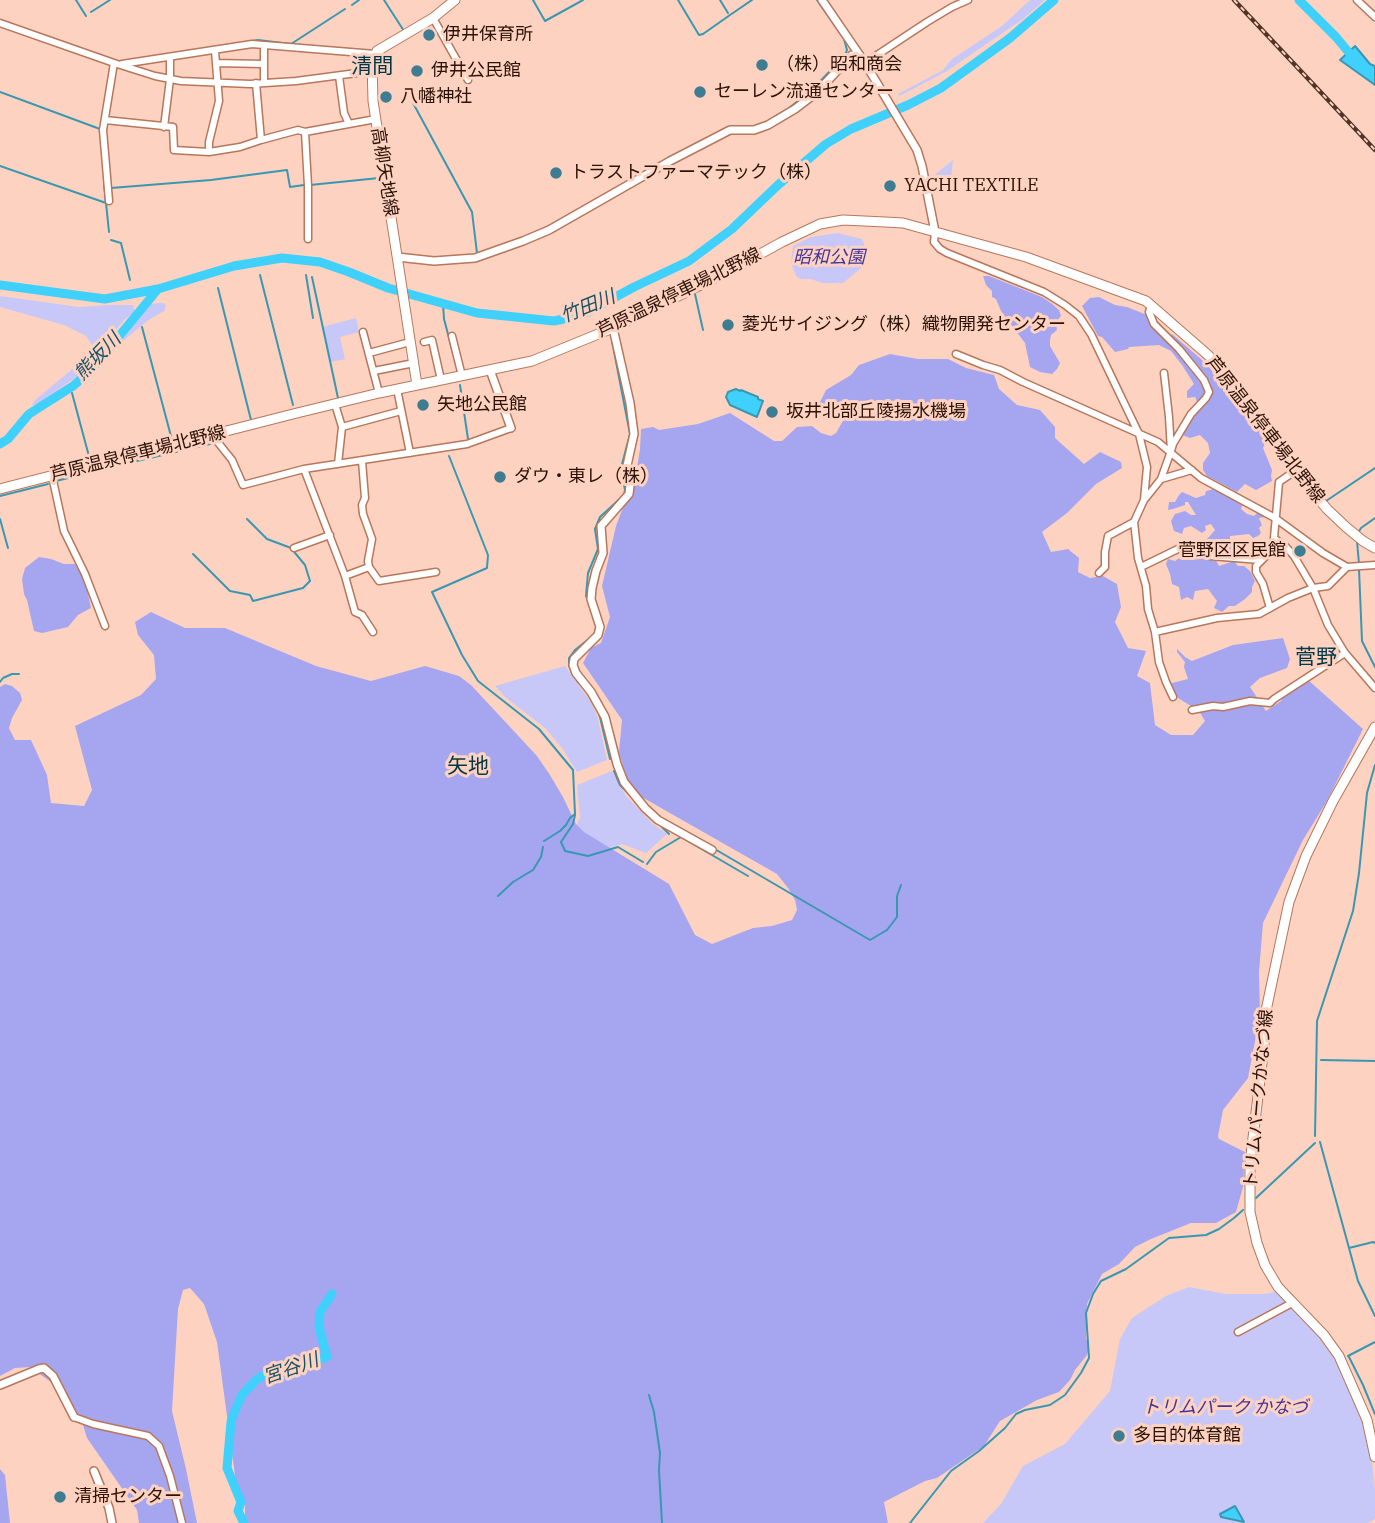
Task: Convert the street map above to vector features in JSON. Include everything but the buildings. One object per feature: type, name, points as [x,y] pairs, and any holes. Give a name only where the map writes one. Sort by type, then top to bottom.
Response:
[{"type":"main road","points":[[375,54],[433,18],[455,0]]},
{"type":"main road","name":"高柳矢地線","points":[[375,54],[372,61],[373,101],[417,385]]},
{"type":"main road","name":"芦原温泉停車場北野線","points":[[0,489],[379,393],[532,361],[613,328],[820,224],[843,220],[903,223],[1026,257],[1151,304],[1223,371],[1295,471],[1327,509],[1363,541],[1375,548]]},
{"type":"main road","name":"トリムパークかなづ線","points":[[1375,727],[1333,801],[1306,856],[1289,902],[1264,1020],[1264,1046],[1250,1163],[1250,1212],[1265,1265],[1278,1287],[1324,1335],[1339,1356],[1367,1419],[1375,1457]]},
{"type":"street","points":[[822,0],[878,83],[917,150],[935,232],[934,242],[947,253],[1044,292],[1065,304],[1079,316],[1091,334],[1139,434],[1147,467],[1144,500]]},
{"type":"street","points":[[865,63],[926,22],[968,0]]},
{"type":"street","points":[[1357,0],[1375,17]]},
{"type":"street","points":[[433,18],[468,80]]},
{"type":"street","points":[[0,23],[117,64],[181,81],[260,83],[372,71]]},
{"type":"street","points":[[117,64],[252,44],[375,54]]},
{"type":"street","points":[[261,140],[260,83],[264,45]]},
{"type":"street","points":[[209,152],[219,101],[215,51]]},
{"type":"street","points":[[397,261],[475,258],[523,242],[730,130],[754,130],[768,125],[816,93],[852,55],[865,63]]},
{"type":"street","points":[[164,127],[170,57]]},
{"type":"street","points":[[216,63],[264,64]]},
{"type":"street","points":[[109,201],[103,130],[117,64]]},
{"type":"street","points":[[339,76],[344,113],[349,124]]},
{"type":"street","points":[[105,120],[173,127],[174,150],[209,152],[240,147],[298,130],[304,132],[376,119]]},
{"type":"street","points":[[304,132],[308,239]]},
{"type":"street","points":[[1151,304],[1149,312],[1154,324],[1179,349],[1204,380],[1209,392],[1191,414],[1173,444],[1161,479],[1144,500],[1134,522],[1138,558],[1146,586],[1159,662],[1173,697]]},
{"type":"street","points":[[613,328],[630,403],[634,434],[626,470],[629,494],[601,526],[603,553],[596,571],[591,599],[600,627],[598,635],[574,659],[573,665],[605,717],[624,782],[658,820],[712,850]]},
{"type":"street","points":[[363,332],[379,393]]},
{"type":"street","points":[[452,336],[462,376]]},
{"type":"street","points":[[424,342],[432,340],[441,380]]},
{"type":"street","points":[[369,353],[410,342]]},
{"type":"street","points":[[956,354],[1000,370],[1158,442],[1202,478],[1275,518],[1347,567],[1375,565]]},
{"type":"street","points":[[374,371],[414,363]]},
{"type":"street","points":[[214,435],[232,460],[243,485],[304,470],[467,443],[511,428],[490,370]]},
{"type":"street","points":[[1164,373],[1171,452]]},
{"type":"street","points":[[397,389],[410,453]]},
{"type":"street","points":[[335,404],[342,427],[338,464]]},
{"type":"street","points":[[342,427],[401,411]]},
{"type":"street","points":[[362,461],[366,498],[362,505],[363,514],[372,539],[369,567],[379,581],[436,572]]},
{"type":"street","points":[[304,470],[345,576],[355,612],[362,615],[373,632]]},
{"type":"street","points":[[1161,479],[1192,470]]},
{"type":"street","points":[[1270,608],[1256,566],[1273,549],[1279,482],[1295,471]]},
{"type":"street","points":[[52,476],[64,531],[85,574],[105,626]]},
{"type":"street","points":[[1099,573],[1105,567],[1108,536],[1134,522]]},
{"type":"street","points":[[294,548],[330,535]]},
{"type":"street","points":[[1275,539],[1294,556],[1345,653],[1375,688]]},
{"type":"street","points":[[1141,566],[1182,547],[1210,556],[1260,560]]},
{"type":"street","points":[[345,576],[369,567]]},
{"type":"street","points":[[1155,632],[1217,618],[1259,614],[1313,588],[1328,586],[1347,567]]},
{"type":"street","points":[[1192,710],[1250,701],[1270,703],[1345,653]]},
{"type":"street","points":[[1238,1332],[1292,1303]]},
{"type":"street","points":[[0,1385],[44,1368],[53,1376],[74,1417],[148,1436],[159,1446],[182,1523]]},
{"type":"street","points":[[94,1471],[112,1523]]},
{"type":"green space","points":[[1030,0],[1045,0],[1023,19],[947,71],[899,96],[898,94],[943,70],[952,59],[1002,26]]},
{"type":"green space","points":[[953,160],[950,189],[935,187],[932,177]]},
{"type":"green space","name":"昭和公園","points":[[838,233],[862,239],[866,264],[843,283],[822,283],[796,276],[791,263],[793,246],[811,237]]},
{"type":"green space","points":[[0,296],[79,307],[133,305],[135,312],[124,320],[82,373],[32,405],[92,351],[92,345],[86,336],[64,325],[0,307]]},
{"type":"green space","points":[[164,303],[164,311],[122,342],[96,372],[72,391],[146,307]]},
{"type":"green space","points":[[356,318],[359,332],[340,337],[345,359],[331,362],[322,327]]},
{"type":"green space","points":[[565,666],[597,715],[607,760],[577,772],[545,728],[495,686]]},
{"type":"green space","points":[[612,771],[626,796],[653,824],[667,834],[646,853],[622,844],[606,849],[575,830],[580,817],[577,785]]},
{"type":"green space","name":"トリムパーク かなづ","points":[[1189,1287],[1225,1294],[1265,1294],[1278,1291],[1335,1355],[1369,1436],[1375,1489],[1375,1519],[1368,1523],[983,1523],[1001,1504],[1023,1466],[1065,1444],[1110,1391],[1120,1339],[1132,1318],[1166,1296]]},
{"type":"shaded area","points":[[1355,46],[1370,64],[1375,66],[1375,85],[1340,60]]},
{"type":"shaded area","points":[[983,276],[1042,297],[1059,310],[1061,316],[1056,322],[1057,330],[1051,335],[1050,346],[1060,363],[1052,374],[1030,367],[1025,343],[992,297],[992,291]]},
{"type":"shaded area","points":[[1099,297],[1147,315],[1169,337],[1172,334],[1209,366],[1236,398],[1266,441],[1263,448],[1272,470],[1272,481],[1256,490],[1245,484],[1237,492],[1207,476],[1203,463],[1210,453],[1208,443],[1200,435],[1190,438],[1182,435],[1199,406],[1195,397],[1187,398],[1187,391],[1194,384],[1171,351],[1159,345],[1129,347],[1115,352],[1098,336],[1082,306],[1090,298]]},
{"type":"shaded area","points":[[890,354],[918,359],[948,359],[966,368],[994,375],[999,389],[1017,405],[1040,410],[1055,427],[1055,438],[1084,464],[1100,452],[1121,462],[1122,468],[1096,484],[1067,513],[1042,532],[1051,552],[1068,549],[1079,558],[1078,572],[1090,578],[1103,576],[1117,584],[1121,607],[1115,622],[1128,648],[1146,651],[1137,676],[1150,683],[1155,725],[1171,735],[1193,735],[1205,721],[1199,711],[1178,698],[1168,684],[1188,679],[1185,662],[1177,649],[1192,661],[1233,645],[1283,638],[1290,659],[1287,668],[1260,678],[1250,687],[1266,711],[1281,701],[1293,682],[1307,679],[1363,729],[1327,801],[1303,840],[1263,923],[1259,972],[1260,1015],[1248,1078],[1223,1110],[1218,1136],[1245,1152],[1243,1187],[1236,1212],[1216,1223],[1191,1223],[1151,1239],[1135,1247],[1119,1264],[1102,1274],[1087,1304],[1087,1355],[1070,1380],[1059,1392],[1037,1400],[1000,1421],[984,1446],[937,1478],[925,1481],[884,1502],[888,1523],[245,1523],[245,1504],[237,1490],[217,1342],[204,1304],[190,1288],[183,1290],[178,1309],[172,1411],[197,1523],[139,1523],[137,1510],[87,1438],[82,1422],[55,1385],[30,1367],[15,1368],[0,1376],[0,687],[5,684],[12,686],[20,693],[22,700],[9,728],[15,740],[31,740],[47,775],[51,803],[84,806],[92,790],[75,726],[141,695],[156,679],[154,655],[138,635],[135,622],[151,612],[185,628],[225,628],[316,666],[371,681],[425,666],[459,676],[471,685],[537,756],[563,797],[576,824],[584,832],[669,884],[695,935],[712,944],[753,928],[792,920],[797,910],[795,900],[777,874],[640,796],[628,783],[619,752],[622,720],[583,663],[591,648],[601,643],[610,617],[602,586],[616,526],[633,493],[641,429],[653,427],[659,430],[698,424],[730,413],[774,441],[782,441],[797,427],[812,426],[831,436],[836,433],[844,419],[819,404],[826,390],[851,375],[859,365]]},
{"type":"shaded area","points":[[736,389],[763,401],[757,417],[730,405],[726,397],[728,392]]},
{"type":"shaded area","points":[[1214,487],[1243,502],[1241,509],[1247,514],[1254,516],[1261,513],[1266,517],[1259,518],[1262,525],[1258,536],[1230,536],[1230,540],[1243,552],[1242,555],[1208,549],[1201,543],[1215,530],[1211,524],[1205,526],[1206,530],[1202,533],[1191,526],[1184,528],[1182,534],[1174,531],[1171,521],[1175,514],[1185,511],[1196,515],[1188,502],[1168,510],[1169,502],[1175,502],[1182,492],[1196,498],[1205,495],[1206,491]]},
{"type":"shaded area","points":[[1196,556],[1216,560],[1219,566],[1234,561],[1238,566],[1244,566],[1255,581],[1252,592],[1235,606],[1229,606],[1222,612],[1214,608],[1217,601],[1208,589],[1195,591],[1193,600],[1187,597],[1181,600],[1179,587],[1172,584],[1166,564],[1168,559],[1175,561],[1181,557]]},
{"type":"shaded area","points":[[39,557],[75,564],[87,589],[91,608],[78,615],[68,627],[42,633],[34,631],[22,579],[25,568]]},
{"type":"shaded area","points":[[0,1469],[5,1475],[10,1523],[0,1523]]},
{"type":"shaded area","points":[[1235,1506],[1244,1522],[1221,1517],[1220,1514]]},
{"type":"waterway","points":[[76,0],[86,16]]},
{"type":"waterway","points":[[91,12],[110,0]]},
{"type":"waterway","points":[[352,5],[359,0]]},
{"type":"waterway","points":[[384,0],[404,31]]},
{"type":"waterway","points":[[533,0],[545,21],[583,0]]},
{"type":"waterway","points":[[678,0],[699,35],[730,15]]},
{"type":"waterway","points":[[720,0],[728,13]]},
{"type":"waterway","points":[[730,15],[752,0]]},
{"type":"waterway","points":[[774,117],[813,89],[847,50],[844,39],[817,0]]},
{"type":"waterway","name":"竹田川","points":[[0,285],[105,299],[158,289],[234,266],[282,258],[320,262],[388,288],[477,313],[554,321],[573,317],[689,261],[732,229],[826,144],[851,129],[941,88],[1010,38],[1054,0]]},
{"type":"waterway","name":"竹田川","points":[[1299,0],[1355,60]]},
{"type":"waterway","points":[[252,41],[291,44],[345,9]]},
{"type":"waterway","points":[[0,92],[100,129]]},
{"type":"waterway","points":[[413,103],[472,212],[477,253]]},
{"type":"waterway","points":[[0,166],[106,203],[109,232]]},
{"type":"waterway","points":[[111,188],[211,180],[287,170],[290,187],[304,185]]},
{"type":"waterway","points":[[310,185],[379,178]]},
{"type":"waterway","points":[[104,183],[106,203]]},
{"type":"waterway","points":[[111,240],[121,243],[130,280]]},
{"type":"waterway","points":[[260,275],[293,405]]},
{"type":"waterway","points":[[306,275],[313,318]]},
{"type":"waterway","points":[[312,277],[338,398]]},
{"type":"waterway","points":[[218,288],[251,420]]},
{"type":"waterway","name":"熊坂川","points":[[0,444],[8,439],[29,414],[73,386],[91,370],[158,289]]},
{"type":"waterway","points":[[695,294],[703,330]]},
{"type":"waterway","points":[[443,304],[444,319],[458,372]]},
{"type":"waterway","points":[[142,327],[172,440]]},
{"type":"waterway","points":[[590,606],[586,596],[588,573],[598,549],[595,529],[600,517],[624,495],[621,468],[630,434],[612,341]]},
{"type":"waterway","points":[[460,385],[468,439]]},
{"type":"waterway","points":[[72,393],[90,460]]},
{"type":"waterway","points":[[137,461],[214,443]]},
{"type":"waterway","points":[[449,456],[488,555],[487,568],[432,592],[462,655],[478,681],[539,729],[573,770],[575,814],[560,831],[544,841]]},
{"type":"waterway","points":[[56,481],[133,462]]},
{"type":"waterway","points":[[1326,501],[1375,468]]},
{"type":"waterway","points":[[0,496],[48,484]]},
{"type":"waterway","points":[[1358,533],[1375,518]]},
{"type":"waterway","points":[[0,519],[8,548]]},
{"type":"waterway","points":[[193,554],[230,591],[250,595],[253,601],[303,588],[310,581],[305,565],[291,548],[267,539],[247,519]]},
{"type":"waterway","points":[[1357,541],[1359,564]]},
{"type":"waterway","points":[[1359,569],[1362,641],[1375,667]]},
{"type":"waterway","points":[[578,682],[572,673],[569,658],[594,635],[596,628]]},
{"type":"waterway","points":[[0,682],[12,674],[19,674]]},
{"type":"waterway","points":[[599,713],[610,759]]},
{"type":"waterway","points":[[1315,1136],[1317,1021],[1353,911],[1367,793],[1375,765]]},
{"type":"waterway","points":[[614,771],[620,785],[631,796]]},
{"type":"waterway","points":[[575,815],[573,824],[561,842],[565,851],[588,856],[618,847],[643,862]]},
{"type":"waterway","points":[[660,825],[669,834]]},
{"type":"waterway","points":[[647,864],[656,852],[681,837],[748,876]]},
{"type":"waterway","points":[[498,896],[513,882],[533,870],[541,857],[543,847]]},
{"type":"waterway","points":[[713,848],[870,940],[887,930],[897,917],[897,896],[901,885]]},
{"type":"waterway","points":[[1321,1060],[1375,1061]]},
{"type":"waterway","points":[[1320,1142],[1358,1281],[1375,1316]]},
{"type":"waterway","points":[[1256,1198],[1315,1143]]},
{"type":"waterway","points":[[910,1523],[951,1471],[979,1451],[1005,1428],[1016,1414],[1050,1405],[1065,1395],[1089,1358],[1086,1313],[1101,1281],[1126,1269],[1169,1238],[1206,1235],[1219,1229],[1243,1210]]},
{"type":"waterway","points":[[1349,1248],[1375,1243]]},
{"type":"waterway","name":"宮谷川","points":[[244,1523],[238,1511],[241,1502],[227,1468],[234,1413],[242,1395],[257,1379],[271,1372],[327,1357],[319,1327],[320,1312],[332,1294]]},
{"type":"waterway","points":[[1348,1356],[1375,1342]]},
{"type":"waterway","points":[[1349,1357],[1375,1414]]},
{"type":"waterway","points":[[649,1395],[660,1453],[662,1523]]},
{"type":"railway","points":[[1234,0],[1375,150]]},
{"type":"place","name":"伊井保育所","points":[[429,35]]},
{"type":"place","name":"（株）昭和商会","points":[[762,65]]},
{"type":"place","name":"伊井公民館","points":[[417,71]]},
{"type":"place","name":"セーレン流通センター","points":[[700,92]]},
{"type":"place","name":"八幡神社","points":[[386,97]]},
{"type":"place","name":"トラストファーマテック（株）","points":[[556,173]]},
{"type":"place","name":"YACHI TEXTILE","points":[[890,186]]},
{"type":"place","name":"菱光サイジング（株）織物開発センター","points":[[728,325]]},
{"type":"place","name":"矢地公民館","points":[[423,405]]},
{"type":"place","name":"坂井北部丘陵揚水機場","points":[[772,412]]},
{"type":"place","name":"ダウ・東レ（株）","points":[[500,477]]},
{"type":"place","name":"菅野区区民館","points":[[1300,551]]},
{"type":"place","name":"多目的体育館","points":[[1119,1436]]},
{"type":"place","name":"清掃センター","points":[[60,1497]]},
{"type":"district","name":"清間","points":[[372,67]]},
{"type":"district","name":"菅野","points":[[1316,658]]},
{"type":"district","name":"矢地","points":[[468,767]]}]
